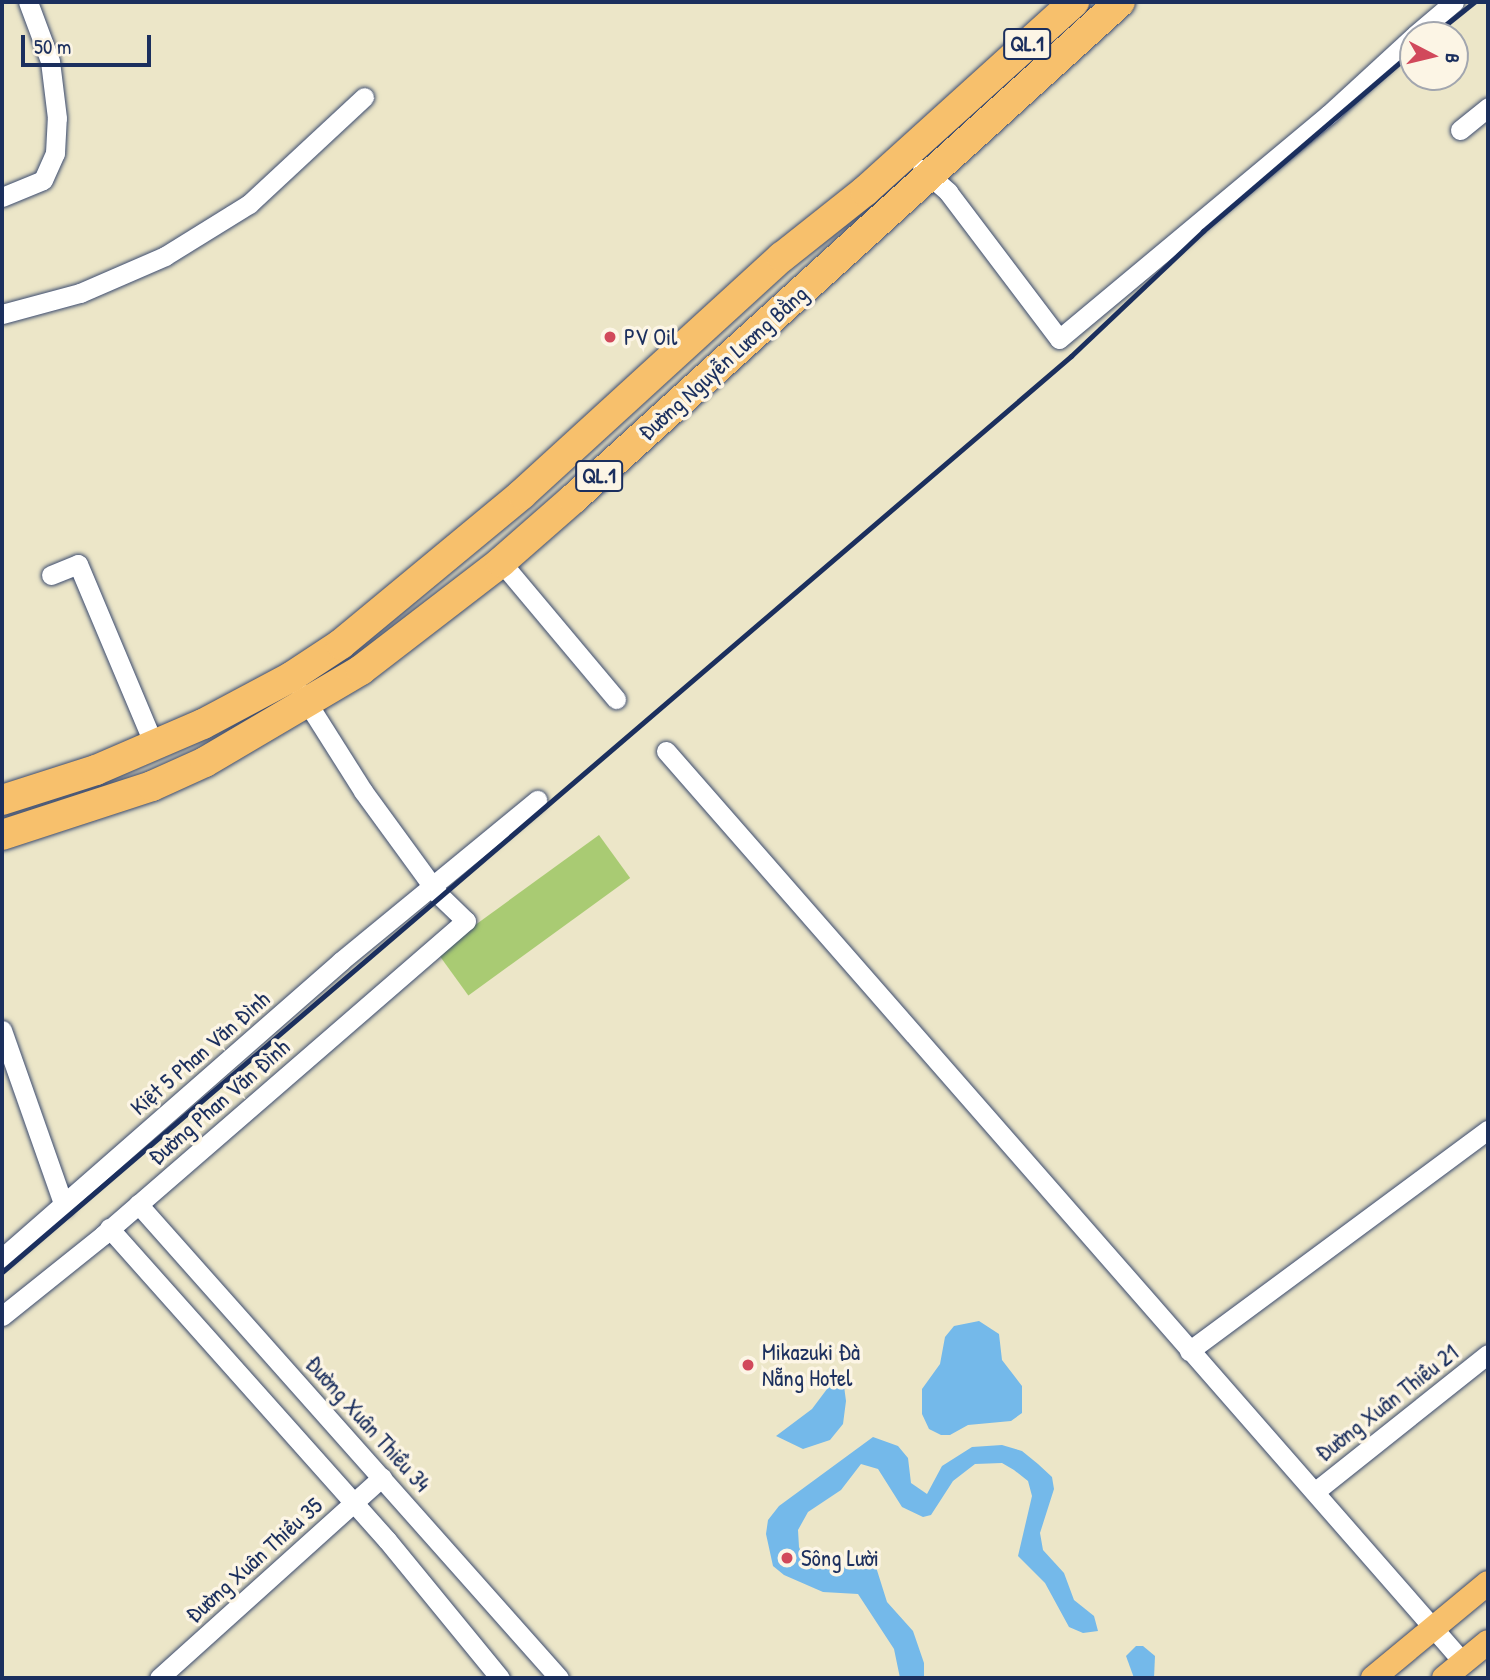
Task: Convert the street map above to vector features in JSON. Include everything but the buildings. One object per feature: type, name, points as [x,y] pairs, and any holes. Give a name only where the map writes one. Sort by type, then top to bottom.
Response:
[{"type":"highway","name":"QL.1","points":[[906,154],[1074,2]]},
{"type":"highway","name":"Đường Nguyễn Lương Bằng","points":[[2,800],[96,770],[299,689],[361,670],[501,562],[1120,2]]},
{"type":"highway","name":"Đường Nguyễn Lương Bằng","points":[[2,835],[152,786],[257,736],[341,645],[512,503],[782,257],[906,154]]},
{"type":"main road","points":[[1373,1678],[1488,1583]]},
{"type":"main road","points":[[1444,1678],[1488,1642]]},
{"type":"street","points":[[2,197],[43,180],[55,153],[57,118],[50,61],[28,2]]},
{"type":"street","points":[[1432,21],[1454,2]]},
{"type":"street","points":[[906,154],[948,192],[1059,339],[1329,114],[1399,50]]},
{"type":"street","points":[[2,314],[80,293],[165,256],[249,204],[364,97]]},
{"type":"street","points":[[1460,130],[1488,107]]},
{"type":"street","points":[[501,562],[616,699]]},
{"type":"street","points":[[51,575],[78,564],[154,745]]},
{"type":"street","points":[[299,689],[362,791],[431,885]]},
{"type":"street","points":[[666,751],[1189,1351],[1317,1490],[1463,1662]]},
{"type":"street","name":"Kiệt 5 Phan Văn Đình","points":[[2,1258],[431,885],[537,800]]},
{"type":"street","name":"Đường Phan Văn Đình","points":[[2,1315],[138,1204],[466,921],[431,885]]},
{"type":"street","points":[[2,1030],[7,1067],[64,1206]]},
{"type":"street","points":[[1189,1351],[1488,1130]]},
{"type":"street","name":"Đường Xuân Thiều 34","points":[[138,1204],[559,1678]]},
{"type":"street","points":[[109,1228],[354,1503],[500,1678]]},
{"type":"street","name":"Đường Xuân Thiều 21","points":[[1317,1490],[1488,1354]]},
{"type":"street","name":"Đường Xuân Thiều 35","points":[[159,1678],[382,1477]]},
{"type":"green space","points":[[599,835],[630,878],[468,995],[437,953]]},
{"type":"water","points":[[979,1321],[999,1334],[1002,1360],[1022,1386],[1022,1413],[1011,1421],[968,1425],[950,1435],[941,1435],[929,1429],[922,1414],[922,1389],[940,1364],[945,1337],[954,1326]]},
{"type":"water","points":[[836,1377],[844,1386],[846,1401],[843,1424],[830,1440],[803,1449],[776,1436],[812,1409]]},
{"type":"water","name":"Sông Lười","points":[[873,1437],[898,1446],[908,1458],[911,1483],[927,1494],[942,1466],[972,1447],[1002,1445],[1022,1451],[1038,1464],[1052,1477],[1054,1489],[1040,1533],[1043,1550],[1064,1573],[1074,1600],[1094,1616],[1098,1631],[1083,1633],[1069,1627],[1045,1583],[1018,1556],[1032,1496],[1028,1481],[1014,1470],[1002,1463],[975,1464],[953,1481],[931,1515],[923,1517],[902,1507],[878,1469],[861,1464],[841,1490],[808,1512],[798,1530],[799,1547],[805,1561],[817,1569],[864,1559],[876,1567],[887,1602],[913,1631],[924,1663],[924,1678],[900,1678],[894,1649],[858,1594],[823,1592],[784,1575],[773,1566],[766,1534],[768,1520],[779,1506]]},
{"type":"water","points":[[1136,1646],[1143,1646],[1155,1656],[1154,1678],[1134,1678],[1126,1656]]},
{"type":"railway","points":[[1450,21],[1474,2]]},
{"type":"railway","points":[[2,1272],[1071,356],[1203,231],[1399,63]]},
{"type":"place","name":"PV Oil","points":[[610,337]]},
{"type":"place","name":"Mikazuki Đà Nẵng Hotel","points":[[748,1365]]},
{"type":"place","name":"Sông Lười","points":[[787,1558]]}]
